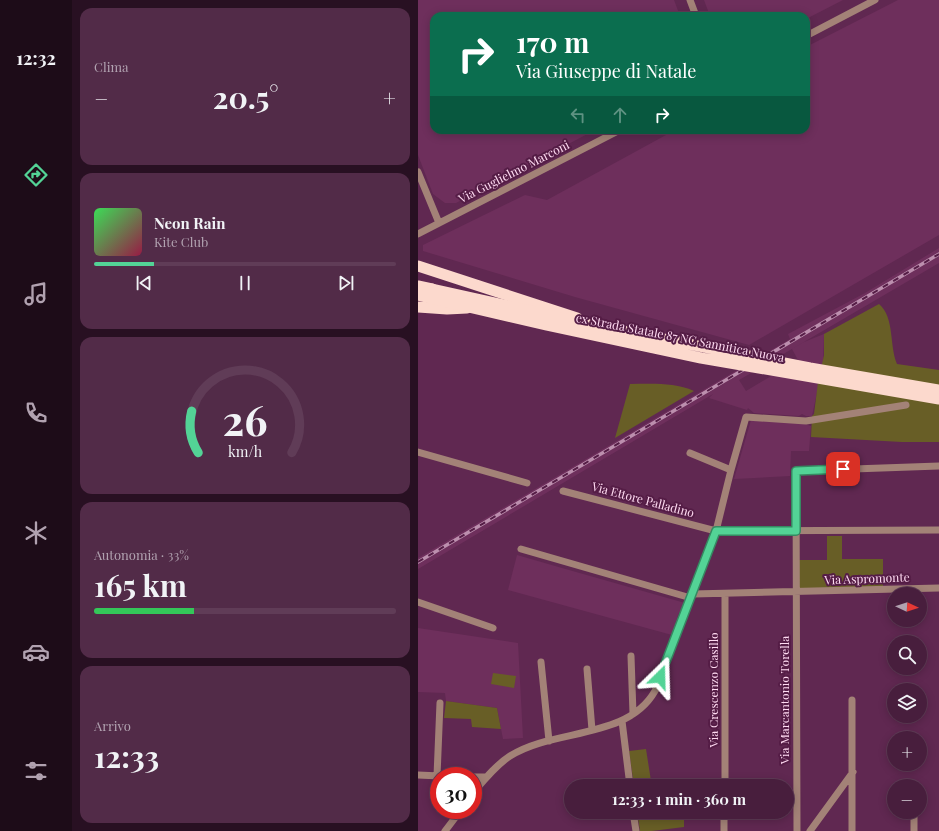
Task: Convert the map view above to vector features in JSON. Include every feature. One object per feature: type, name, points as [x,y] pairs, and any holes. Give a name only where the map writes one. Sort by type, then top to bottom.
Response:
[{"type":"highway","points":[[420,266],[562,312],[598,326]]},
{"type":"highway","name":"ex Strada Statale 87 NC Sannitica Nuova","points":[[418,286],[598,326],[810,368],[939,390]]},
{"type":"highway","name":"ex Strada Statale 87 NC Sannitica Nuova","points":[[418,295],[700,358],[939,399]]},
{"type":"highway","points":[[418,307],[447,309],[475,308]]},
{"type":"street","points":[[690,0],[694,12]]},
{"type":"street","points":[[810,34],[875,0]]},
{"type":"street","name":"Via Guglielmo Marconi","points":[[418,234],[612,134]]},
{"type":"street","points":[[418,172],[438,224]]},
{"type":"street","points":[[482,782],[510,756],[529,747],[548,741],[622,721],[633,714],[649,700],[692,596],[716,531],[746,417],[806,421],[906,405]]},
{"type":"street","points":[[418,452],[527,484]]},
{"type":"street","points":[[690,453],[731,470]]},
{"type":"street","name":"Via Marcantonio Torella","points":[[797,831],[796,471],[939,466]]},
{"type":"street","name":"Via Ettore Palladino","points":[[563,491],[716,531],[939,530]]},
{"type":"street","name":"Via Aspromonte","points":[[520,550],[692,596],[939,588]]},
{"type":"street","name":"Via Crescenzo Casillo","points":[[724,779],[725,594]]},
{"type":"street","points":[[418,602],[493,628]]},
{"type":"street","points":[[631,656],[633,714]]},
{"type":"street","points":[[541,662],[548,741]]},
{"type":"street","points":[[587,669],[592,730]]},
{"type":"street","points":[[852,700],[852,831]]},
{"type":"street","points":[[439,767],[440,703]]},
{"type":"street","points":[[622,721],[629,779]]},
{"type":"street","points":[[810,831],[853,772]]},
{"type":"street","points":[[418,775],[430,776]]},
{"type":"street","points":[[445,831],[454,819]]},
{"type":"street","points":[[634,819],[636,831]]},
{"type":"street","points":[[724,819],[724,831]]},
{"type":"street","points":[[914,819],[914,831]]},
{"type":"shaded area","points":[[418,0],[674,0],[678,12],[430,12],[430,134],[587,134],[456,203],[445,203],[433,194],[418,155]]},
{"type":"shaded area","points":[[704,0],[843,0],[810,17],[810,12],[708,12]]},
{"type":"shaded area","points":[[898,0],[939,0],[939,235],[749,345],[575,297],[423,251],[423,245],[525,195],[547,200],[666,134],[810,134],[810,45]]},
{"type":"shaded area","points":[[939,248],[939,263],[739,380],[746,391],[798,360],[792,349],[804,342],[824,334],[823,364],[812,416],[802,414],[799,416],[754,413],[748,408],[747,410],[709,398],[713,394],[418,569],[418,558],[790,339],[788,334],[865,293]]},
{"type":"shaded area","points":[[879,304],[884,310],[890,324],[897,364],[939,370],[939,442],[902,442],[811,437],[812,416],[814,414],[818,382],[824,355],[824,334]]},
{"type":"shaded area","points":[[630,384],[670,385],[679,386],[694,391],[615,438]]},
{"type":"shaded area","points":[[751,420],[801,423],[811,426],[809,451],[791,451],[790,476],[734,479]]},
{"type":"shaded area","points":[[827,536],[842,536],[842,559],[883,559],[883,588],[799,589],[799,560],[827,560]]},
{"type":"shaded area","points":[[517,555],[685,603],[678,615],[672,635],[508,590]]},
{"type":"shaded area","points":[[418,628],[518,643],[523,738],[503,739],[497,708],[446,701],[445,693],[418,692]]},
{"type":"shaded area","points":[[493,673],[516,676],[514,688],[491,684]]},
{"type":"shaded area","points":[[446,701],[497,708],[501,729],[472,727],[471,719],[444,718]]},
{"type":"shaded area","points":[[646,749],[651,779],[633,779],[629,751]]},
{"type":"shaded area","points":[[638,819],[684,819],[684,827],[640,831]]},
{"type":"railway","points":[[418,562],[939,254]]},
{"type":"route","points":[[660,677],[716,531],[796,531],[796,471],[843,469]]}]
